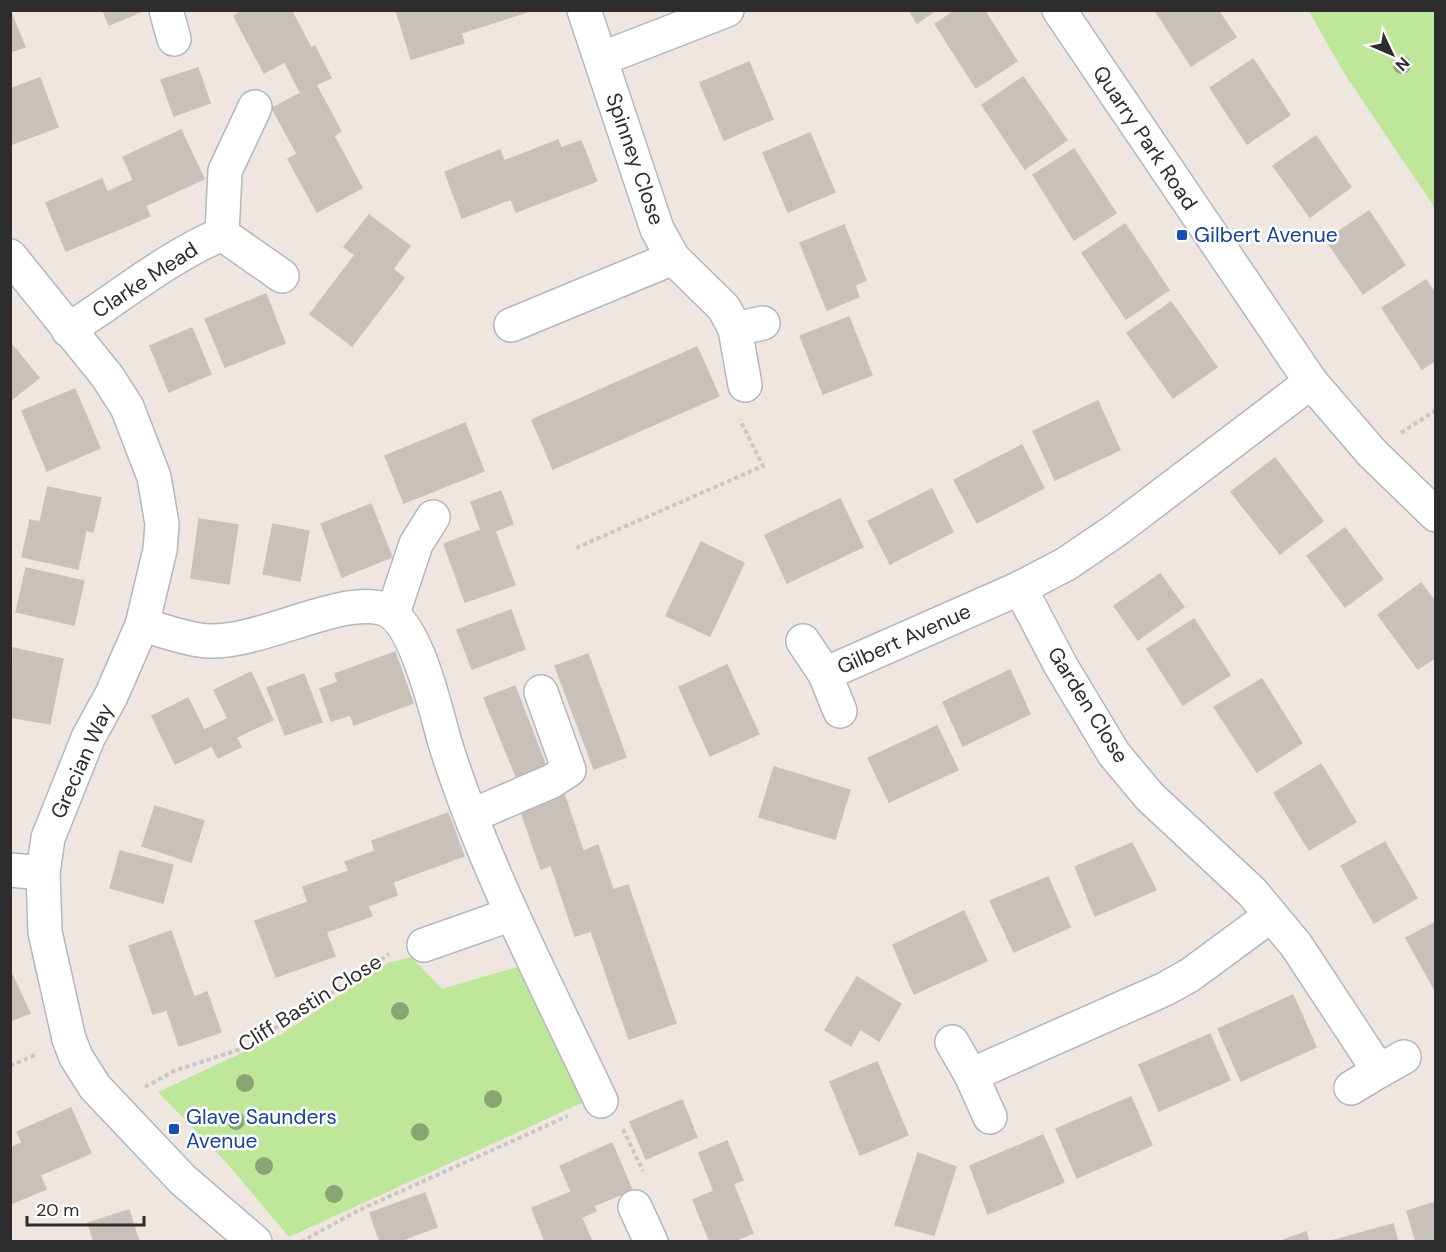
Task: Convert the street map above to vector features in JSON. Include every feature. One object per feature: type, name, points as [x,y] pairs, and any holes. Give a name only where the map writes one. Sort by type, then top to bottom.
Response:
[{"type":"street","name":"Spinney Close","points":[[584,10],[657,229],[673,258],[724,308],[749,326],[745,385]]},
{"type":"street","points":[[601,58],[728,10]]},
{"type":"street","name":"Quarry Park Road","points":[[1059,10],[1311,382],[1372,453],[1436,515]]},
{"type":"street","name":"Clarke Mead","points":[[222,234],[225,171],[255,107]]},
{"type":"street","name":"Clarke Mead","points":[[222,234],[282,276]]},
{"type":"street","name":"Clarke Mead","points":[[69,330],[125,293],[163,264],[186,250],[222,234]]},
{"type":"street","name":"Grecian Way","points":[[10,256],[107,376],[127,407],[154,477],[162,524],[160,550],[142,626],[111,696],[88,738],[48,838],[43,873],[45,932],[69,1039],[76,1057],[95,1087],[183,1180],[255,1242]]},
{"type":"street","points":[[511,325],[673,258]]},
{"type":"street","name":"Gilbert Avenue","points":[[825,674],[1020,588],[1066,564],[1116,530],[1311,382]]},
{"type":"street","points":[[393,613],[416,544],[433,517]]},
{"type":"street","name":"Garden Close","points":[[1020,588],[1061,666],[1114,754],[1150,797],[1252,892],[1391,1064],[1351,1088]]},
{"type":"street","points":[[142,626],[208,641],[253,635],[351,607],[381,608],[393,613],[407,630],[420,660],[459,788],[512,914],[601,1101]]},
{"type":"street","name":"Gilbert Avenue","points":[[803,641],[825,674],[840,711]]},
{"type":"street","points":[[471,816],[552,781],[569,770],[541,692]]},
{"type":"street","points":[[10,870],[43,873]]},
{"type":"street","points":[[424,945],[512,914]]},
{"type":"street","points":[[971,1075],[1165,989],[1190,975],[1270,916]]},
{"type":"street","points":[[952,1042],[971,1075],[990,1117]]},
{"type":"street","points":[[636,1207],[651,1242]]},
{"type":"path","points":[[576,548],[763,466],[732,404],[745,385]]},
{"type":"path","name":"Cliff Bastin Close","points":[[113,1105],[174,1071],[247,1047],[307,1007],[351,982],[384,955],[424,945]]},
{"type":"path","points":[[301,1242],[357,1210],[601,1101],[613,1108],[648,1182],[636,1207]]},
{"type":"green space","points":[[1309,11],[1435,11],[1435,208],[1344,73]]},
{"type":"green space","points":[[411,957],[442,989],[524,965],[588,1100],[289,1237],[225,1161],[158,1092],[280,1035],[388,963]]},
{"type":"building","points":[[10,10],[25,47],[10,52]]},
{"type":"building","points":[[103,10],[145,10],[109,25]]},
{"type":"building","points":[[243,10],[291,10],[311,48],[264,73],[234,16]]},
{"type":"building","points":[[396,10],[533,10],[461,33],[464,43],[411,59]]},
{"type":"building","points":[[909,10],[936,10],[917,23]]},
{"type":"building","points":[[956,10],[984,10],[1017,61],[976,88],[935,24]]},
{"type":"building","points":[[1155,10],[1218,10],[1236,37],[1191,66]]},
{"type":"building","points":[[315,46],[331,78],[300,92],[285,62]]},
{"type":"building","points":[[1253,59],[1290,115],[1247,144],[1210,88]]},
{"type":"building","points":[[749,62],[773,119],[724,140],[700,83]]},
{"type":"building","points":[[198,68],[210,103],[174,116],[161,80]]},
{"type":"building","points":[[1023,77],[1067,140],[1025,169],[982,105]]},
{"type":"building","points":[[40,78],[58,127],[10,145],[10,89]]},
{"type":"building","points":[[316,85],[341,131],[334,136],[362,188],[317,212],[288,159],[297,154],[272,108]]},
{"type":"building","points":[[181,130],[204,179],[145,206],[123,157]]},
{"type":"building","points":[[810,133],[835,192],[788,212],[763,153]]},
{"type":"building","points":[[1316,136],[1351,187],[1310,217],[1273,166]]},
{"type":"building","points":[[558,140],[561,148],[581,141],[597,181],[516,212],[511,199],[462,218],[445,172],[500,150],[504,161]]},
{"type":"building","points":[[1074,149],[1116,213],[1074,240],[1033,175]]},
{"type":"building","points":[[102,179],[122,228],[66,251],[46,203]]},
{"type":"building","points":[[134,180],[150,216],[122,228],[107,192]]},
{"type":"building","points":[[1369,211],[1405,265],[1363,294],[1326,240]]},
{"type":"building","points":[[369,215],[410,246],[393,269],[404,278],[352,346],[310,314],[355,255],[344,247]]},
{"type":"building","points":[[1125,224],[1169,290],[1126,319],[1082,253]]},
{"type":"building","points":[[844,225],[866,280],[855,285],[859,297],[827,310],[800,243]]},
{"type":"building","points":[[1426,280],[1436,295],[1436,360],[1422,369],[1382,308]]},
{"type":"building","points":[[266,294],[285,343],[225,367],[205,319]]},
{"type":"building","points":[[1171,302],[1217,367],[1173,398],[1127,333]]},
{"type":"building","points":[[849,317],[872,375],[823,394],[800,336]]},
{"type":"building","points":[[192,328],[211,374],[169,392],[150,346]]},
{"type":"building","points":[[10,343],[18,352],[10,358]]},
{"type":"building","points":[[697,347],[719,396],[553,469],[532,420]]},
{"type":"building","points":[[18,352],[39,378],[10,401],[10,358]]},
{"type":"building","points":[[75,389],[100,448],[47,471],[22,411]]},
{"type":"building","points":[[1098,401],[1120,450],[1055,480],[1033,431]]},
{"type":"building","points":[[465,423],[484,471],[404,503],[385,456]]},
{"type":"building","points":[[1022,445],[1044,488],[977,523],[954,480]]},
{"type":"building","points":[[1275,458],[1323,521],[1280,554],[1231,492]]},
{"type":"building","points":[[48,487],[101,498],[93,532],[86,530],[78,569],[22,557],[30,520],[40,522]]},
{"type":"building","points":[[932,489],[953,532],[890,564],[868,521]]},
{"type":"building","points":[[501,491],[513,524],[495,531],[515,585],[465,602],[444,544],[481,530],[471,502]]},
{"type":"building","points":[[840,499],[863,547],[787,583],[765,535]]},
{"type":"building","points":[[371,504],[392,557],[342,577],[321,524]]},
{"type":"building","points":[[199,519],[238,525],[229,584],[191,578]]},
{"type":"building","points":[[273,524],[309,531],[300,581],[263,574]]},
{"type":"building","points":[[1345,528],[1383,579],[1345,607],[1307,556]]},
{"type":"building","points":[[701,542],[744,563],[710,636],[666,616]]},
{"type":"building","points":[[26,568],[84,581],[74,625],[16,612]]},
{"type":"building","points":[[1160,574],[1184,607],[1138,640],[1114,606]]},
{"type":"building","points":[[1421,583],[1436,603],[1436,657],[1418,669],[1378,615]]},
{"type":"building","points":[[511,610],[525,649],[472,669],[457,630]]},
{"type":"building","points":[[1194,619],[1230,675],[1183,705],[1147,649]]},
{"type":"building","points":[[13,648],[63,659],[50,724],[10,717]]},
{"type":"building","points":[[395,652],[413,703],[354,725],[335,674]]},
{"type":"building","points":[[588,654],[626,757],[594,769],[555,666]]},
{"type":"building","points":[[727,665],[759,734],[710,756],[679,687]]},
{"type":"building","points":[[1010,670],[1030,714],[963,746],[943,702]]},
{"type":"building","points":[[251,672],[273,720],[237,737],[214,690]]},
{"type":"building","points":[[304,674],[322,722],[285,735],[267,688]]},
{"type":"building","points":[[1262,679],[1302,743],[1257,772],[1214,707]]},
{"type":"building","points":[[338,682],[350,715],[331,721],[320,689]]},
{"type":"building","points":[[515,686],[547,769],[518,781],[484,698]]},
{"type":"building","points":[[188,698],[212,746],[175,764],[152,716]]},
{"type":"building","points":[[227,719],[241,747],[218,758],[204,730]]},
{"type":"building","points":[[937,726],[958,770],[889,802],[868,758]]},
{"type":"building","points":[[1321,764],[1356,822],[1309,850],[1274,793]]},
{"type":"building","points":[[774,767],[850,790],[835,839],[759,817]]},
{"type":"building","points":[[564,794],[583,851],[598,845],[613,890],[628,885],[676,1023],[629,1039],[591,931],[575,936],[551,865],[541,869],[520,809]]},
{"type":"building","points":[[155,806],[204,821],[191,862],[142,846]]},
{"type":"building","points":[[448,813],[464,856],[393,882],[397,895],[368,906],[372,916],[326,932],[335,956],[276,977],[255,921],[308,902],[303,887],[349,871],[345,862],[375,851],[372,841]]},
{"type":"building","points":[[1385,842],[1417,898],[1374,923],[1341,866]]},
{"type":"building","points":[[1132,843],[1156,890],[1095,916],[1075,867]]},
{"type":"building","points":[[120,851],[173,865],[163,903],[110,888]]},
{"type":"building","points":[[1048,877],[1070,927],[1014,952],[990,901]]},
{"type":"building","points":[[964,911],[987,961],[914,994],[893,945]]},
{"type":"building","points":[[1436,922],[1436,992],[1406,938]]},
{"type":"building","points":[[171,931],[194,997],[207,992],[221,1032],[179,1046],[167,1010],[153,1014],[129,946]]},
{"type":"building","points":[[10,970],[30,1013],[10,1021]]},
{"type":"building","points":[[857,977],[901,1004],[879,1041],[860,1029],[851,1046],[825,1030]]},
{"type":"building","points":[[1293,995],[1316,1047],[1241,1081],[1218,1029]]},
{"type":"building","points":[[1210,1034],[1230,1080],[1159,1111],[1139,1065]]},
{"type":"building","points":[[877,1062],[908,1135],[860,1155],[830,1082]]},
{"type":"building","points":[[1131,1097],[1152,1145],[1077,1178],[1056,1129]]},
{"type":"building","points":[[682,1100],[697,1137],[646,1159],[630,1122]]},
{"type":"building","points":[[71,1108],[91,1153],[40,1175],[46,1189],[10,1204],[10,1148],[22,1143],[17,1132]]},
{"type":"building","points":[[1043,1135],[1064,1182],[988,1214],[970,1166]]},
{"type":"building","points":[[727,1141],[743,1180],[714,1191],[699,1153]]},
{"type":"building","points":[[612,1143],[632,1190],[593,1206],[574,1160]]},
{"type":"building","points":[[918,1153],[956,1167],[934,1235],[895,1225]]},
{"type":"building","points":[[574,1160],[596,1211],[582,1217],[560,1166]]},
{"type":"building","points":[[733,1183],[753,1233],[731,1242],[710,1242],[693,1200]]},
{"type":"building","points":[[571,1192],[592,1242],[545,1242],[532,1208]]},
{"type":"building","points":[[425,1193],[437,1227],[397,1242],[380,1242],[370,1213]]},
{"type":"building","points":[[1436,1202],[1436,1242],[1416,1242],[1407,1211]]},
{"type":"building","points":[[129,1210],[139,1242],[94,1242],[88,1223]]},
{"type":"building","points":[[1393,1224],[1398,1242],[1328,1242]]},
{"type":"building","points":[[1306,1232],[1309,1242],[1278,1242]]},
{"type":"place","name":"Gilbert Avenue","points":[[1182,235]]},
{"type":"place","name":"Glave Saunders Avenue","points":[[174,1129]]}]
